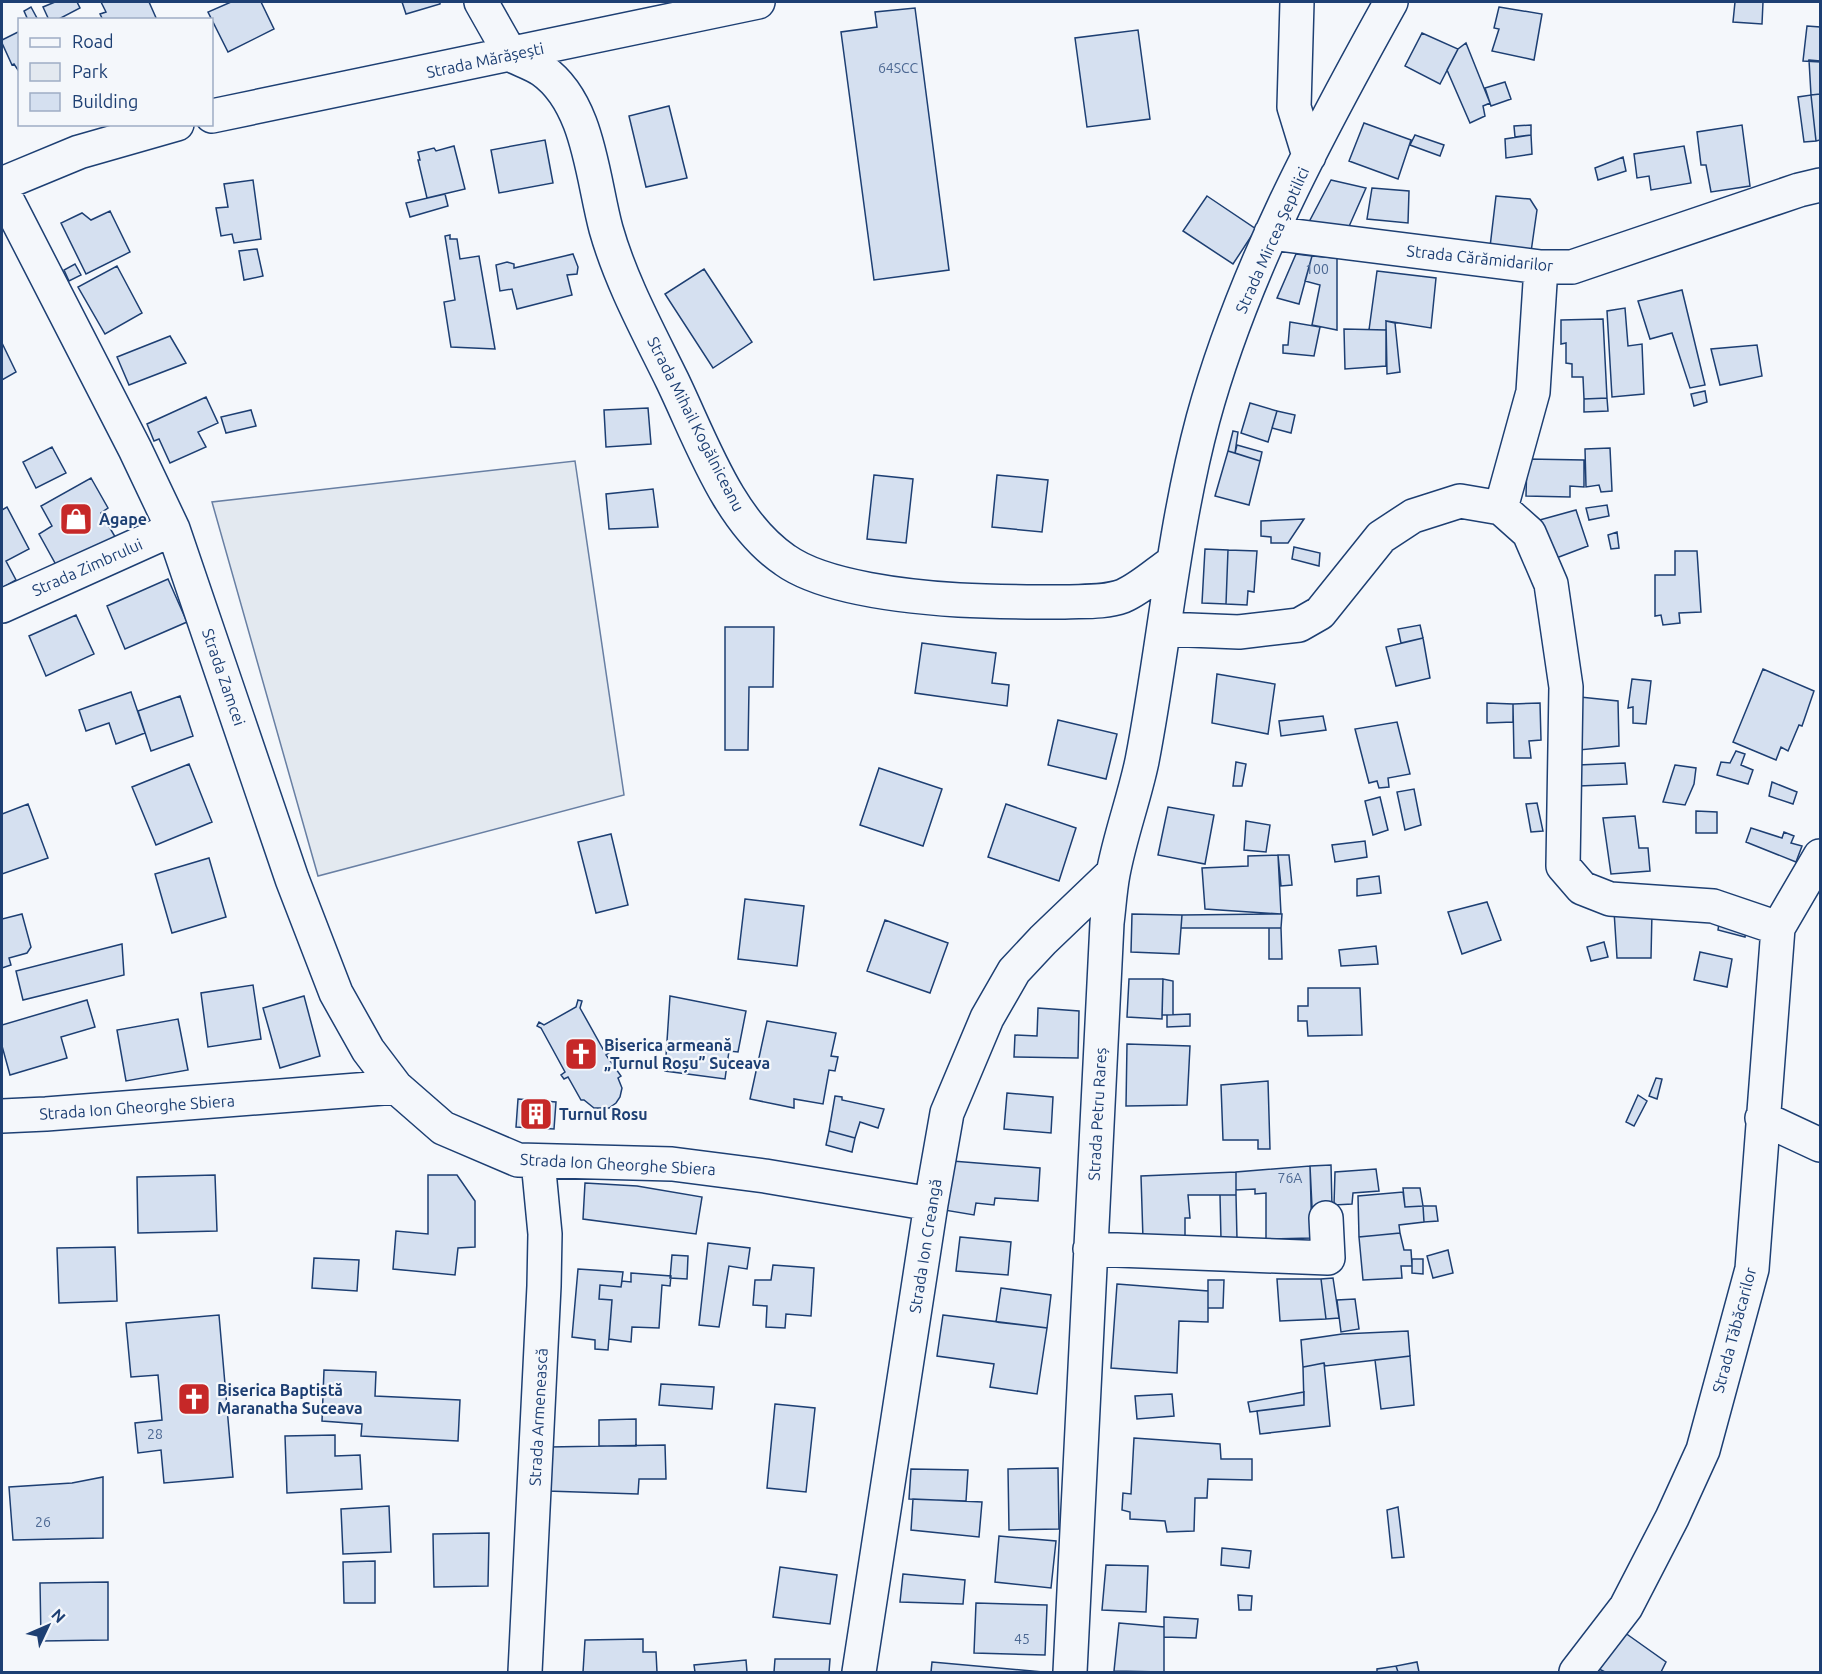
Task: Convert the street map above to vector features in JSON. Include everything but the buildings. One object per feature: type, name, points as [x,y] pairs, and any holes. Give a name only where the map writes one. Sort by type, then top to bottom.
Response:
[{"type":"street","points":[[481,2],[511,55]]},
{"type":"street","name":"Strada Mărășești","points":[[213,116],[756,2]]},
{"type":"street","points":[[1297,2],[1294,107],[1309,156]]},
{"type":"street","name":"Strada Mircea Șeptilici","points":[[1173,562],[1204,418],[1244,294],[1309,156],[1391,2]]},
{"type":"street","name":"Strada Mihail Kogălniceanu","points":[[511,55],[542,70],[562,88],[574,108],[584,132],[607,231],[628,288],[734,505],[753,532],[785,561],[816,577],[849,584],[939,598],[1008,602],[1100,601],[1123,596],[1173,562]]},
{"type":"street","points":[[2,179],[20,161],[80,152],[170,126]]},
{"type":"street","name":"Strada Zamcei","points":[[2,179],[42,270],[135,449],[173,529],[292,879],[336,993],[368,1050],[396,1087]]},
{"type":"street","name":"Strada Cărămidarilor","points":[[1271,233],[1541,267],[1572,267],[1799,190],[1821,185]]},
{"type":"street","name":"Strada Zamcei","points":[[2,227],[42,270]]},
{"type":"street","points":[[1501,508],[1533,392],[1541,267]]},
{"type":"street","points":[[1164,629],[1239,633],[1299,625],[1320,613],[1381,537],[1413,516],[1460,501],[1501,508],[1529,533],[1551,584],[1566,687],[1563,867],[1582,888],[1610,899],[1713,906],[1778,928]]},
{"type":"street","name":"Strada Zimbrului","points":[[2,606],[173,529]]},
{"type":"street","name":"Strada Petru Rareș","points":[[1070,1672],[1107,923],[1113,873],[1142,763],[1173,562]]},
{"type":"street","name":"Strada Tăbăcarilor","points":[[1576,1672],[1626,1607],[1672,1518],[1703,1450],[1752,1269],[1778,928],[1821,856]]},
{"type":"street","name":"Strada Ion Creangă","points":[[859,1672],[931,1204],[948,1113],[987,1018],[1014,971],[1113,873]]},
{"type":"street","name":"Strada Ion Gheorghe Sbiera","points":[[2,1116],[396,1087],[443,1128],[518,1160],[672,1164],[765,1176],[931,1204]]},
{"type":"street","points":[[1762,1118],[1821,1145]]},
{"type":"street","name":"Strada Armenească","points":[[525,1672],[545,1234],[538,1161]]},
{"type":"street","points":[[1090,1250],[1328,1258],[1326,1218]]},
{"type":"green space","points":[[575,461],[624,795],[318,876],[212,502]]},
{"type":"place","name":"Agape","points":[[76,519]]},
{"type":"place","name":"Biserica armeană „Turnul Roșu” Suceava","points":[[581,1054]]},
{"type":"place","name":"Turnul Rosu","points":[[536,1114]]},
{"type":"place","name":"Biserica Baptistă Maranatha Suceava","points":[[194,1399]]}]
